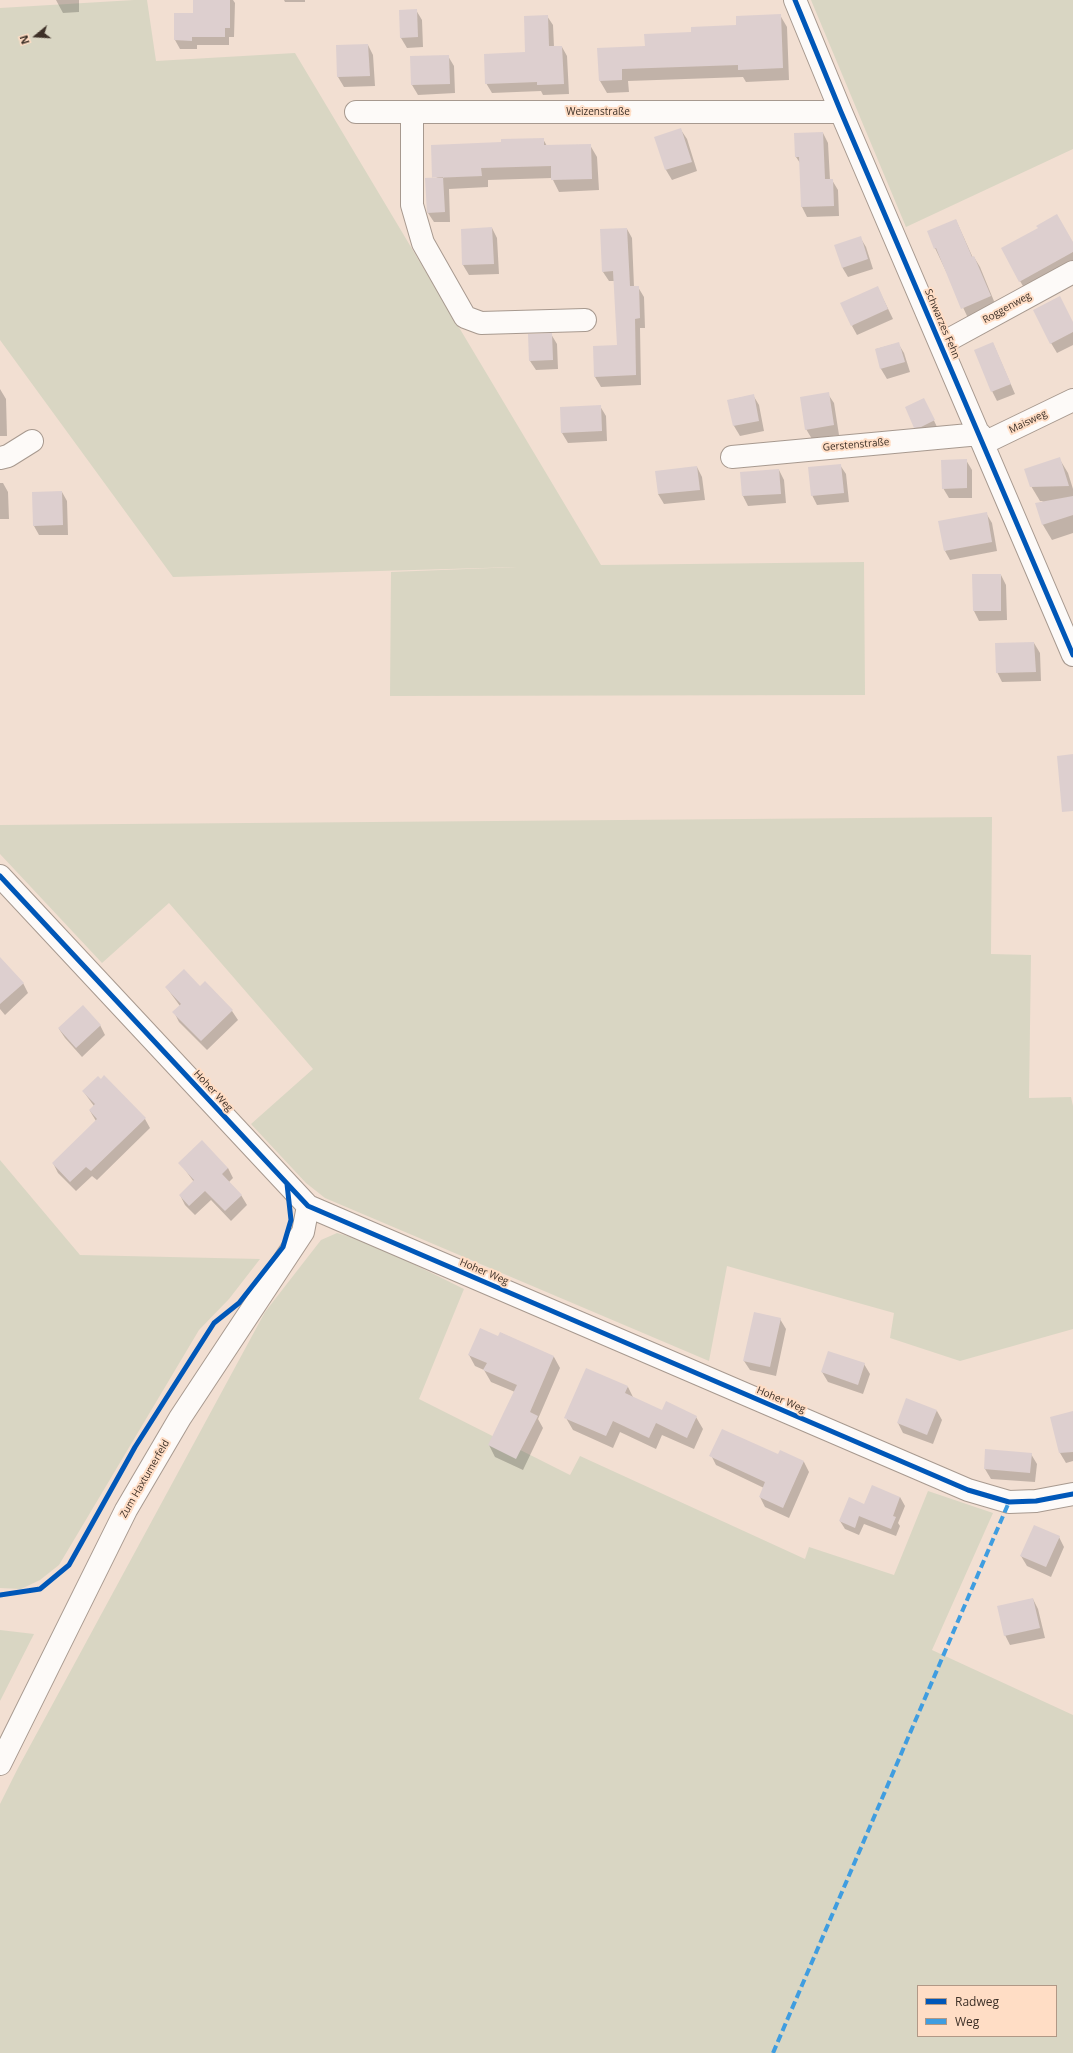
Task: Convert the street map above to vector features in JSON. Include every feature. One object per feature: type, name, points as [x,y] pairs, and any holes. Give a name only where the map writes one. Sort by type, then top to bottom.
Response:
[{"type":"street","name":"Schwarzes Fehn","points":[[795,0],[841,112],[982,438],[1073,655]]},
{"type":"street","name":"Weizenstraße","points":[[356,112],[841,112]]},
{"type":"street","points":[[412,112],[412,205],[423,243],[465,316],[481,323],[585,320]]},
{"type":"street","name":"Roggenweg","points":[[941,344],[1073,272]]},
{"type":"street","name":"Maisweg","points":[[982,438],[1073,400]]},
{"type":"street","name":"Gerstenstraße","points":[[732,457],[982,438]]},
{"type":"street","points":[[0,458],[8,456],[32,441]]},
{"type":"street","name":"Hoher Weg","points":[[0,876],[308,1206],[968,1490],[1009,1502],[1036,1502],[1073,1494]]},
{"type":"street","name":"Zum Haxtumerfeld","points":[[0,1764],[126,1510],[180,1418],[303,1232],[308,1206]]},
{"type":"shaded area","points":[[147,0],[156,61],[295,53],[601,565],[864,562],[865,695],[390,696],[391,572],[517,567],[173,577],[0,340],[0,8]]},
{"type":"shaded area","points":[[811,0],[1073,0],[1073,149],[906,227]]},
{"type":"shaded area","points":[[992,817],[991,954],[1031,955],[1029,1098],[1071,1097],[1073,1106],[1073,1329],[960,1361],[890,1338],[894,1313],[727,1266],[709,1361],[325,1198],[306,1183],[251,1124],[313,1069],[169,903],[102,963],[0,854],[0,825]]},
{"type":"shaded area","points":[[0,1160],[80,1255],[260,1259],[229,1299],[199,1330],[59,1565],[40,1580],[21,1589],[0,1588]]},
{"type":"shaded area","points":[[337,1233],[369,1242],[464,1289],[419,1399],[570,1475],[580,1456],[805,1559],[809,1547],[894,1575],[928,1491],[993,1513],[932,1650],[1073,1715],[1073,2053],[0,2053],[0,1804],[18,1768],[265,1312],[321,1240]]},
{"type":"shaded area","points":[[0,1630],[34,1634],[0,1701]]},
{"type":"building","points":[[193,0],[230,0],[230,28],[225,28],[225,37],[192,37],[192,41],[174,40],[174,13],[193,13]]},
{"type":"building","points":[[417,9],[418,37],[400,38],[399,10]]},
{"type":"building","points":[[781,14],[783,68],[738,70],[738,65],[622,69],[622,80],[599,81],[597,48],[645,46],[644,34],[691,32],[691,27],[736,25],[736,16]]},
{"type":"building","points":[[548,15],[549,46],[562,46],[564,84],[537,85],[537,82],[485,84],[484,54],[525,52],[524,16]]},
{"type":"building","points":[[368,44],[370,76],[337,77],[336,45]]},
{"type":"building","points":[[449,55],[450,84],[411,85],[410,56]]},
{"type":"building","points":[[681,128],[692,162],[665,170],[654,137]]},
{"type":"building","points":[[823,132],[825,179],[833,179],[834,206],[801,207],[799,157],[795,157],[794,133]]},
{"type":"building","points":[[544,138],[544,145],[591,144],[592,179],[551,180],[551,166],[481,168],[482,176],[432,178],[431,145],[501,142],[501,139]]},
{"type":"building","points":[[443,177],[445,212],[427,213],[425,178]]},
{"type":"building","points":[[1057,214],[1073,242],[1073,252],[1019,282],[1001,248],[1038,228],[1036,226]]},
{"type":"building","points":[[956,219],[991,296],[961,309],[936,248],[934,249],[927,231]]},
{"type":"building","points":[[492,227],[494,264],[462,265],[461,229]]},
{"type":"building","points":[[627,228],[630,286],[639,286],[640,318],[635,319],[636,375],[594,377],[593,346],[617,345],[613,271],[602,272],[600,229]]},
{"type":"building","points":[[861,236],[868,259],[842,268],[834,245]]},
{"type":"building","points":[[878,286],[888,309],[851,326],[840,303]]},
{"type":"building","points":[[1060,296],[1073,322],[1073,332],[1050,344],[1033,310]]},
{"type":"building","points":[[552,333],[553,360],[529,361],[528,334]]},
{"type":"building","points":[[899,342],[905,362],[880,369],[875,349]]},
{"type":"building","points":[[993,342],[1011,384],[991,392],[974,350]]},
{"type":"building","points":[[829,392],[834,425],[805,430],[800,397]]},
{"type":"building","points":[[754,394],[759,421],[733,426],[727,400]]},
{"type":"building","points":[[924,398],[935,420],[921,427],[914,428],[905,407]]},
{"type":"building","points":[[601,405],[602,431],[561,433],[560,407]]},
{"type":"building","points":[[1060,457],[1069,486],[1030,487],[1024,469]]},
{"type":"building","points":[[967,459],[967,488],[942,489],[941,460]]},
{"type":"building","points":[[841,464],[844,493],[811,496],[808,467]]},
{"type":"building","points":[[697,466],[700,490],[658,494],[655,471]]},
{"type":"building","points":[[779,469],[781,494],[742,496],[740,472]]},
{"type":"building","points":[[62,491],[63,525],[33,526],[32,492]]},
{"type":"building","points":[[1073,496],[1073,515],[1042,525],[1035,503]]},
{"type":"building","points":[[987,512],[992,542],[944,551],[938,521]]},
{"type":"building","points":[[972,574],[1001,574],[1001,611],[973,611]]},
{"type":"building","points":[[1034,642],[1036,672],[996,673],[995,643]]},
{"type":"building","points":[[1073,754],[1073,811],[1062,812],[1057,756]]},
{"type":"building","points":[[0,957],[24,983],[0,1004]]},
{"type":"building","points":[[184,969],[200,986],[205,981],[233,1010],[201,1041],[172,1012],[181,1004],[165,987]]},
{"type":"building","points":[[83,1005],[101,1025],[76,1048],[58,1028]]},
{"type":"building","points":[[104,1075],[146,1118],[91,1171],[86,1167],[70,1182],[52,1163],[97,1119],[89,1110],[95,1104],[82,1091],[98,1076],[101,1079]]},
{"type":"building","points":[[202,1140],[228,1168],[222,1174],[242,1195],[225,1211],[205,1191],[189,1206],[179,1195],[194,1180],[178,1163]]},
{"type":"building","points":[[754,1312],[781,1318],[770,1367],[743,1361]]},
{"type":"building","points":[[480,1328],[498,1336],[500,1332],[554,1356],[530,1412],[538,1416],[516,1459],[488,1445],[517,1385],[483,1370],[487,1363],[468,1355]]},
{"type":"building","points":[[828,1351],[865,1363],[858,1385],[821,1372]]},
{"type":"building","points":[[586,1368],[628,1386],[625,1393],[662,1410],[666,1401],[697,1416],[687,1438],[656,1423],[649,1438],[613,1421],[606,1436],[564,1418]]},
{"type":"building","points":[[906,1398],[937,1410],[927,1435],[897,1423]]},
{"type":"building","points":[[1073,1411],[1073,1452],[1059,1453],[1050,1417]]},
{"type":"building","points":[[722,1429],[778,1454],[780,1450],[804,1461],[783,1508],[759,1497],[765,1482],[709,1456]]},
{"type":"building","points":[[985,1449],[1032,1453],[1030,1473],[984,1469]]},
{"type":"building","points":[[872,1485],[900,1497],[893,1516],[896,1517],[891,1529],[859,1516],[855,1528],[839,1521],[849,1497],[864,1504]]},
{"type":"building","points":[[1034,1525],[1060,1536],[1046,1567],[1020,1556]]},
{"type":"building","points":[[1033,1598],[1040,1628],[1004,1636],[997,1606]]},
{"type":"marked path","points":[[773,2053],[1009,1502]]},
{"type":"cycle path","points":[[795,0],[841,112],[1073,655]]},
{"type":"cycle path","points":[[0,876],[308,1206],[968,1490],[1009,1502],[1036,1501],[1073,1494]]},
{"type":"cycle path","points":[[0,1595],[40,1589],[69,1565],[135,1447],[214,1323],[239,1303],[283,1247],[291,1220],[287,1184]]}]
